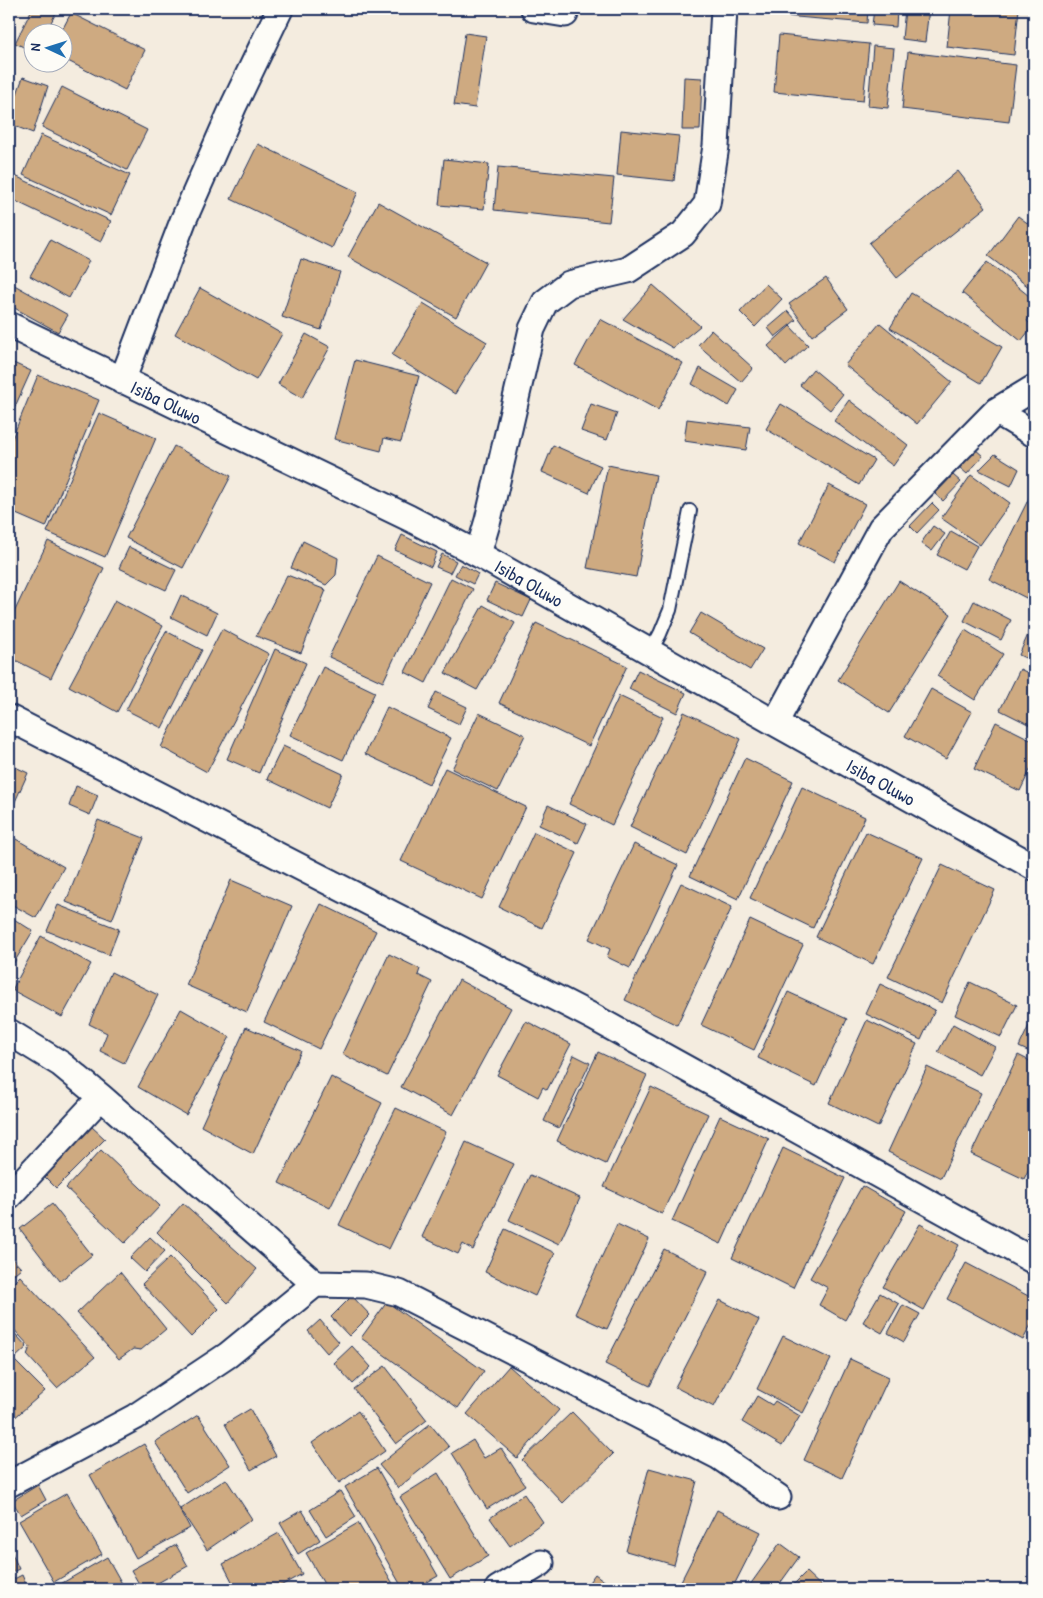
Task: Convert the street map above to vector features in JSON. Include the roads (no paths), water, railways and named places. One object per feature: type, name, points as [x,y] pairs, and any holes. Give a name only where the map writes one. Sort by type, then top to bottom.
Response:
[{"type":"street","points":[[122,381],[183,221],[234,105],[280,9]]},
{"type":"street","points":[[534,9],[566,14]]},
{"type":"street","points":[[478,554],[488,520],[532,328],[545,302],[569,284],[628,270],[683,234],[707,204],[716,146],[724,9]]},
{"type":"street","name":"Isiba Oluwo","points":[[9,325],[400,514],[478,554],[775,723],[1034,867]]},
{"type":"street","points":[[775,723],[881,528],[996,411],[1034,388]]},
{"type":"street","points":[[996,411],[1034,434]]},
{"type":"street","points":[[9,718],[593,1018],[1034,1261]]},
{"type":"street","points":[[9,1032],[61,1064],[315,1284],[366,1285],[399,1293],[718,1456],[778,1497]]},
{"type":"street","points":[[9,1196],[101,1097]]},
{"type":"street","points":[[9,1484],[135,1417],[228,1355],[315,1284]]},
{"type":"street","points":[[498,1589],[541,1562]]},
{"type":"lane","points":[[650,652],[670,610],[690,510]]}]
